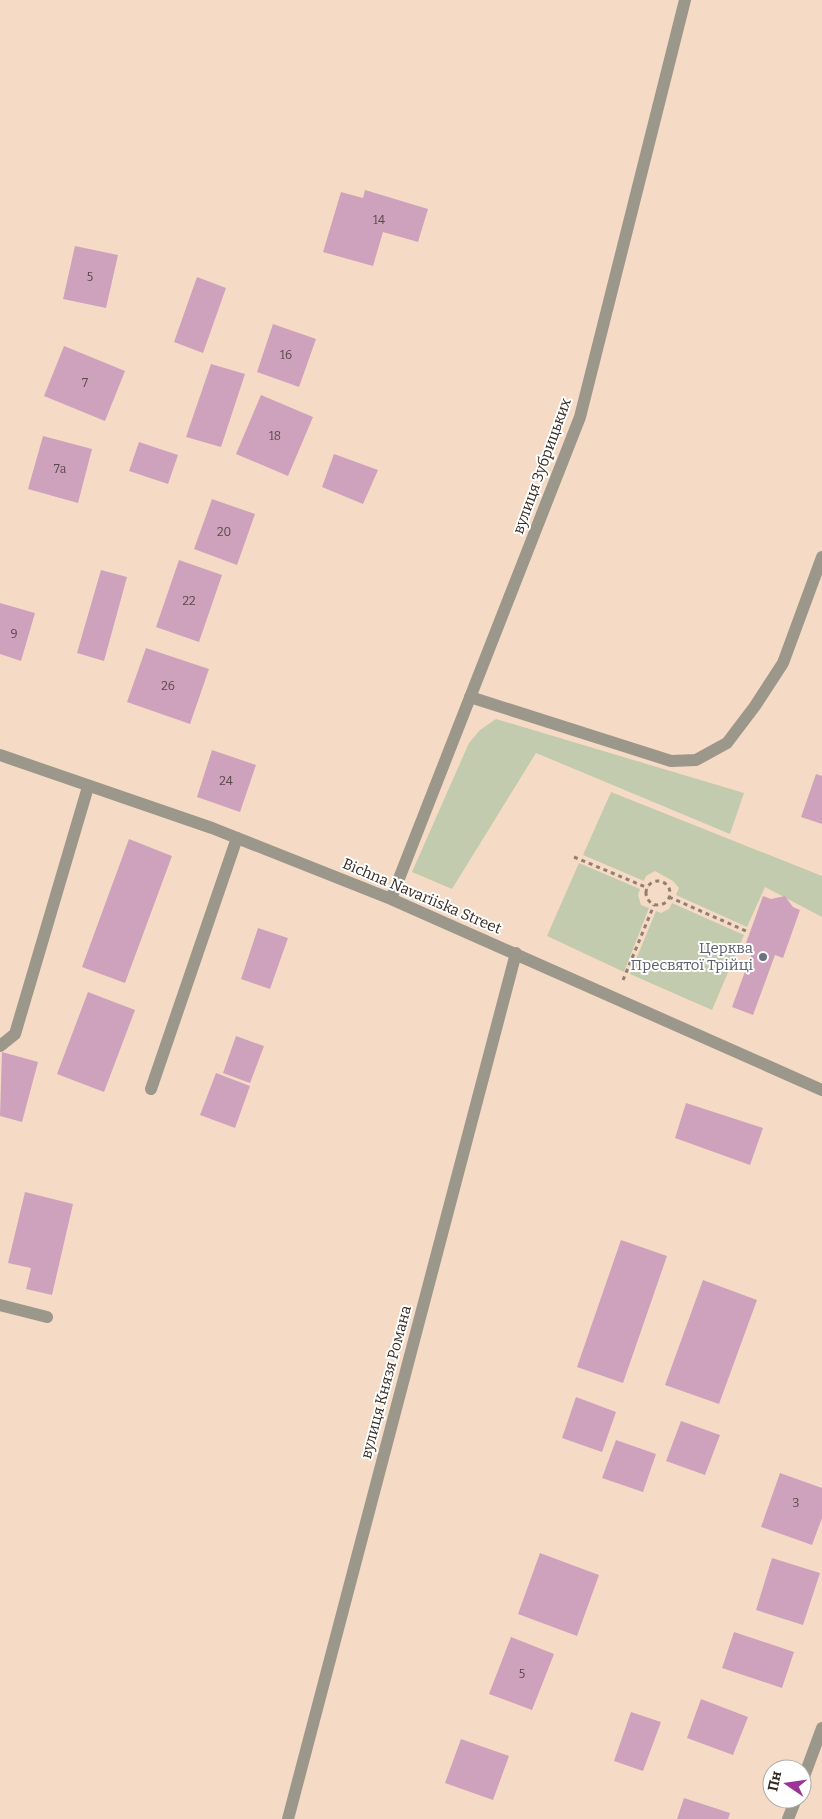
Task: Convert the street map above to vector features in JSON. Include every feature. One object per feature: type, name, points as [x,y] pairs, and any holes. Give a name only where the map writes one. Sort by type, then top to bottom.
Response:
[{"type":"street","name":"вулиця Зубрицьких","points":[[391,899],[580,417],[685,0]]},
{"type":"street","points":[[470,697],[671,760],[696,760],[727,743],[755,706],[783,663],[820,566]]},
{"type":"street","name":"Bichna Navariiska Street","points":[[0,755],[237,838],[391,899],[822,1090]]},
{"type":"street","points":[[0,1046],[15,1034],[88,787]]},
{"type":"street","points":[[151,1089],[237,838]]},
{"type":"street","name":"вулиця Князя Романа","points":[[288,1819],[516,953]]},
{"type":"street","points":[[0,1305],[47,1317]]},
{"type":"street","points":[[811,1759],[822,1728]]},
{"type":"path","points":[[574,857],[648,888]]},
{"type":"path","points":[[648,888],[656,882],[663,883],[668,888],[669,897]]},
{"type":"path","points":[[648,888],[648,900],[654,904],[662,904],[669,897]]},
{"type":"path","points":[[669,897],[746,931]]},
{"type":"path","points":[[615,997],[654,904]]},
{"type":"green space","points":[[496,719],[744,793],[730,834],[536,753],[452,889],[412,872],[469,743],[480,730]]},
{"type":"green space","points":[[611,792],[822,876],[822,917],[765,887],[747,927],[676,895],[679,888],[673,881],[655,871],[646,876],[644,881],[583,855]]},
{"type":"green space","points":[[579,863],[640,889],[638,895],[641,905],[649,908],[624,972],[547,936]]},
{"type":"green space","points":[[672,903],[744,935],[712,1010],[630,974],[656,911],[661,913],[669,909]]},
{"type":"building","points":[[365,190],[428,209],[418,242],[383,232],[373,266],[323,252],[341,192],[363,198]]},
{"type":"building","points":[[75,246],[118,255],[106,308],[63,299]]},
{"type":"building","points":[[197,277],[226,288],[203,353],[174,342]]},
{"type":"building","points":[[273,324],[316,339],[299,387],[257,372]]},
{"type":"building","points":[[64,346],[125,371],[105,421],[44,396]]},
{"type":"building","points":[[211,364],[245,374],[221,447],[186,437]]},
{"type":"building","points":[[261,395],[313,417],[288,476],[236,454]]},
{"type":"building","points":[[43,436],[92,449],[78,503],[28,489]]},
{"type":"building","points":[[139,442],[178,455],[168,484],[129,471]]},
{"type":"building","points":[[334,454],[378,470],[363,504],[322,487]]},
{"type":"building","points":[[212,499],[255,514],[237,565],[194,549]]},
{"type":"building","points":[[179,560],[222,575],[199,642],[156,627]]},
{"type":"building","points":[[101,570],[127,577],[104,661],[77,653]]},
{"type":"building","points":[[0,603],[35,613],[21,661],[0,654]]},
{"type":"building","points":[[146,648],[209,669],[190,724],[127,702]]},
{"type":"building","points":[[212,750],[256,765],[240,812],[197,797]]},
{"type":"building","points":[[816,774],[822,776],[822,824],[801,817]]},
{"type":"building","points":[[129,839],[172,856],[125,983],[82,967]]},
{"type":"building","name":"Церква Пресвятої Трійці","points":[[763,896],[771,899],[785,896],[793,907],[800,910],[783,958],[775,955],[753,1015],[732,1007],[754,947],[746,943]]},
{"type":"building","points":[[258,928],[288,938],[270,989],[241,979]]},
{"type":"building","points":[[88,992],[135,1010],[104,1092],[57,1074]]},
{"type":"building","points":[[236,1036],[264,1046],[250,1083],[223,1073]]},
{"type":"building","points":[[2,1052],[38,1062],[22,1122],[0,1116]]},
{"type":"building","points":[[216,1073],[250,1086],[235,1128],[200,1115]]},
{"type":"building","points":[[686,1103],[763,1128],[750,1165],[675,1138]]},
{"type":"building","points":[[25,1192],[73,1204],[52,1295],[26,1289],[31,1268],[8,1263]]},
{"type":"building","points":[[621,1240],[667,1256],[623,1383],[577,1367]]},
{"type":"building","points":[[703,1280],[757,1300],[719,1404],[665,1385]]},
{"type":"building","points":[[576,1397],[616,1412],[602,1452],[562,1438]]},
{"type":"building","points":[[681,1421],[720,1435],[705,1475],[666,1461]]},
{"type":"building","points":[[616,1440],[656,1454],[643,1492],[602,1478]]},
{"type":"building","points":[[780,1473],[822,1488],[822,1518],[812,1545],[761,1527]]},
{"type":"building","points":[[540,1553],[599,1575],[577,1636],[518,1614]]},
{"type":"building","points":[[772,1558],[820,1573],[803,1625],[756,1610]]},
{"type":"building","points":[[734,1632],[794,1652],[782,1688],[722,1668]]},
{"type":"building","points":[[511,1637],[554,1654],[532,1710],[489,1694]]},
{"type":"building","points":[[701,1699],[748,1717],[733,1755],[687,1738]]},
{"type":"building","points":[[631,1712],[661,1722],[643,1771],[614,1761]]},
{"type":"building","points":[[461,1739],[509,1756],[493,1800],[445,1783]]},
{"type":"building","points":[[684,1798],[730,1813],[728,1819],[677,1819]]},
{"type":"place","name":"Церква Пресвятої Трійці","points":[[763,957]]}]
